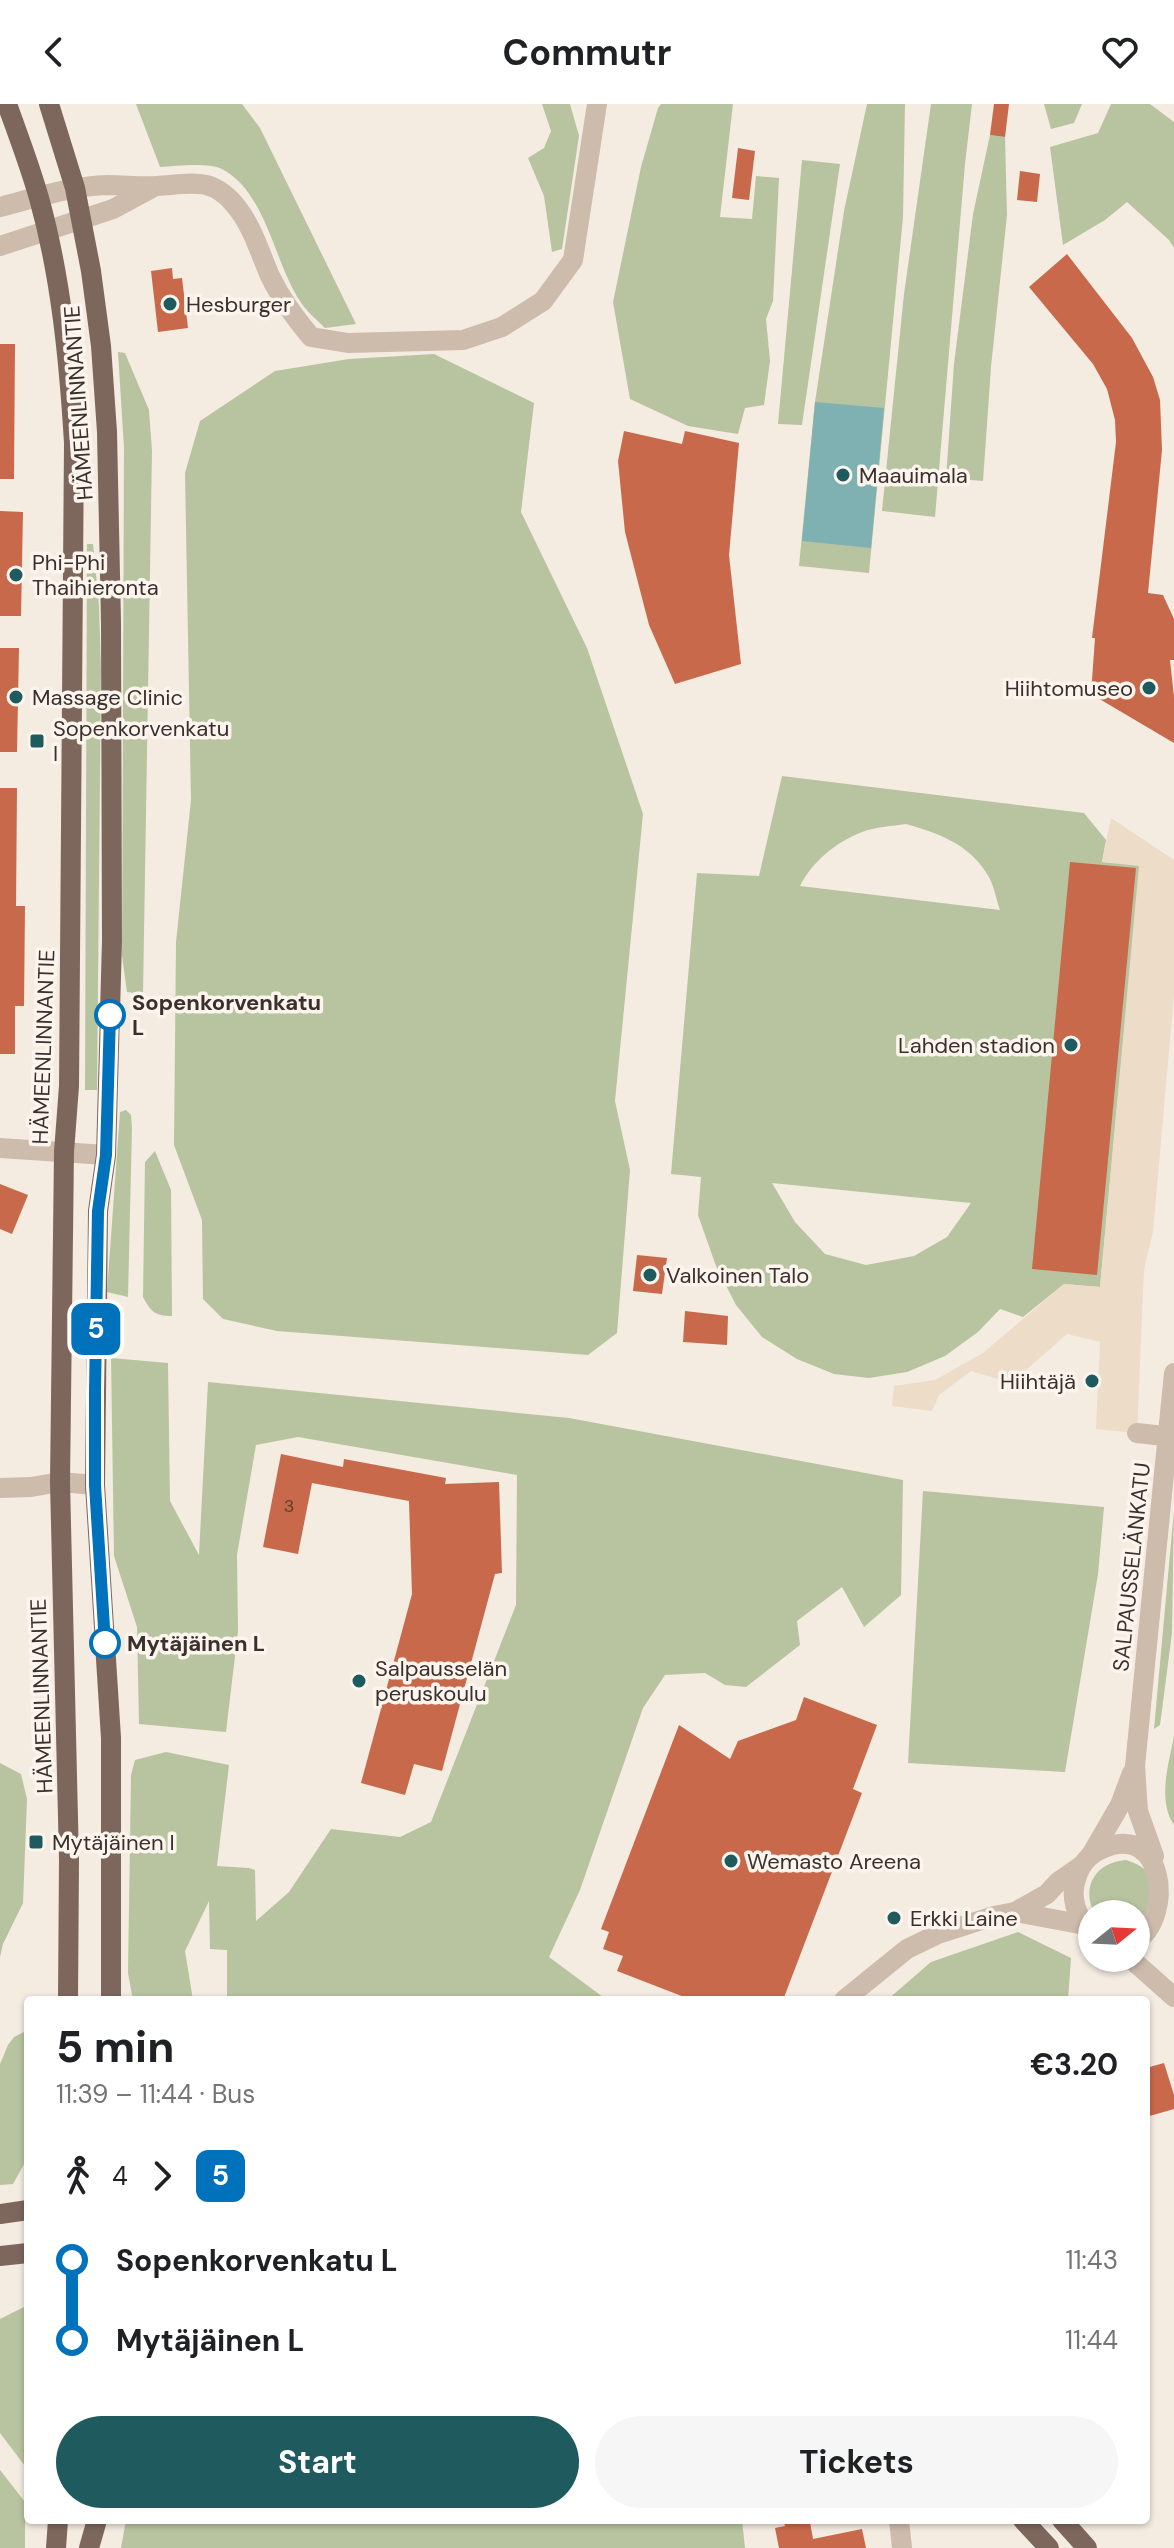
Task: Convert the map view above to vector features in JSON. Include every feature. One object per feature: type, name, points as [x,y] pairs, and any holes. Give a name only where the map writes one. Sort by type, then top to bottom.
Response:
[{"type":"main road","name":"HÄMEENLINNANTIE","points":[[7,104],[39,198],[47,232],[69,361],[74,443],[69,1086],[64,1152],[60,1482],[69,1860],[68,1996]]},
{"type":"main road","name":"HÄMEENLINNANTIE","points":[[49,104],[82,220],[101,346],[108,462],[112,941],[106,1155],[98,1211],[95,1485],[111,1738],[112,1994]]},
{"type":"main road","points":[[0,2214],[24,2211]]},
{"type":"main road","points":[[0,2256],[24,2253]]},
{"type":"main road","points":[[56,2548],[58,2524]]},
{"type":"main road","points":[[89,2548],[96,2524]]},
{"type":"main road","points":[[1027,2524],[1049,2548]]},
{"type":"main road","points":[[1066,2524],[1087,2548]]},
{"type":"street","points":[[0,207],[75,188],[107,185],[156,186],[194,182],[217,187],[236,205],[271,279],[289,310],[311,337],[348,343],[463,340],[502,327],[543,301],[573,260],[597,104]]},
{"type":"street","points":[[0,246],[113,209],[156,186]]},
{"type":"street","points":[[0,1148],[106,1155]]},
{"type":"street","name":"SALPAUSSELÄNKATU","points":[[1172,1885],[1154,1856],[1138,1811],[1135,1766],[1171,1436],[1174,1373]]},
{"type":"street","points":[[1137,1433],[1171,1436]]},
{"type":"street","points":[[0,1488],[60,1482],[95,1485]]},
{"type":"street","name":"SALPAUSSELÄNKATU","points":[[1086,1861],[1120,1805],[1135,1766]]},
{"type":"street","points":[[849,1996],[907,1949],[938,1934],[1015,1912],[1047,1894],[1100,1849],[1122,1844],[1145,1849],[1154,1856]]},
{"type":"street","points":[[1078,1914],[1073,1896],[1075,1880],[1086,1861]]},
{"type":"street","points":[[1150,1933],[1165,1919],[1170,1907],[1172,1885]]},
{"type":"street","points":[[1015,1912],[1078,1927]]},
{"type":"street","points":[[1146,1972],[1174,1997]]},
{"type":"street","points":[[899,2524],[902,2548]]},
{"type":"green space","points":[[136,104],[242,104],[260,128],[356,324],[325,328],[305,308],[291,285],[259,211],[237,180],[222,169],[209,166],[160,167]]},
{"type":"green space","points":[[542,104],[570,104],[579,136],[562,249],[552,252],[544,196],[528,158],[544,148],[551,131]]},
{"type":"green space","points":[[661,104],[733,104],[720,217],[752,219],[756,176],[779,178],[773,301],[766,319],[770,361],[764,405],[745,408],[738,434],[688,426],[630,399],[613,302],[641,167]]},
{"type":"green space","points":[[867,104],[905,104],[903,217],[869,573],[799,566],[815,402],[844,211]]},
{"type":"green space","points":[[931,104],[972,104],[935,517],[882,511],[904,294]]},
{"type":"green space","points":[[1044,104],[1082,104],[1074,123],[1051,129]]},
{"type":"green space","points":[[1111,104],[1150,104],[1174,122],[1174,248],[1127,202],[1105,220],[1063,245],[1050,147],[1098,133]]},
{"type":"green space","points":[[990,135],[1005,137],[1007,215],[983,481],[946,478],[954,364],[973,214]]},
{"type":"green space","points":[[802,160],[840,164],[802,425],[778,424]]},
{"type":"green space","points":[[118,352],[125,353],[149,410],[152,451],[143,994],[127,992],[122,956],[124,448]]},
{"type":"green space","points":[[434,354],[534,403],[521,512],[587,648],[643,814],[615,1101],[630,1170],[617,1333],[588,1355],[277,1331],[223,1319],[203,1299],[202,1220],[174,1145],[176,942],[191,800],[185,473],[200,421],[275,371],[349,359]]},
{"type":"green space","points":[[87,544],[93,544],[101,671],[97,1090],[85,1090]]},
{"type":"green space","points":[[782,776],[1084,813],[1106,840],[1102,862],[1140,865],[1100,1287],[1064,1284],[1023,1317],[1000,1309],[978,1332],[945,1356],[907,1372],[869,1378],[834,1374],[797,1359],[762,1337],[736,1305],[716,1266],[698,1215],[701,1177],[671,1174],[697,873],[759,876]],"holes":[[[906,824],[941,836],[971,855],[989,878],[1000,910],[800,886],[818,861],[843,841],[867,830]],[[772,1183],[971,1203],[947,1237],[914,1256],[866,1265],[825,1254],[795,1222]]]},
{"type":"green space","points":[[126,1110],[131,1115],[132,1128],[128,1297],[107,1292],[120,1112]]},
{"type":"green space","points":[[155,1151],[171,1190],[172,1316],[154,1312],[143,1297],[145,1162]]},
{"type":"green space","points":[[111,1358],[168,1363],[170,1501],[199,1555],[208,1382],[569,1418],[903,1480],[901,1595],[864,1627],[842,1587],[797,1621],[800,1645],[746,1687],[725,1685],[705,1673],[665,1675],[643,1708],[580,1890],[549,1957],[602,1996],[227,1996],[227,1950],[210,1949],[209,1901],[185,1951],[192,1996],[132,1996],[128,1973],[131,1775],[135,1760],[166,1752],[229,1765],[217,1866],[255,1870],[256,1921],[289,1892],[331,1829],[400,1837],[431,1822],[516,1605],[517,1475],[298,1437],[256,1445],[237,1555],[238,1631],[226,1732],[139,1724],[137,1627],[114,1556]]},
{"type":"green space","points":[[923,1491],[1104,1507],[1098,1574],[1065,1772],[908,1763]]},
{"type":"green space","points":[[1174,1510],[1172,1633],[1160,1725],[1154,1729]]},
{"type":"green space","points":[[1174,1736],[1174,1825],[1165,1793]]},
{"type":"green space","points":[[0,1763],[21,1774],[27,1799],[23,1903],[0,1957]]},
{"type":"green space","points":[[1126,1860],[1141,1867],[1153,1878],[1149,1900],[1090,1900],[1090,1886],[1094,1878],[1106,1865]]},
{"type":"green space","points":[[1018,1932],[1071,1958],[1068,1996],[892,1996],[931,1962]]},
{"type":"green space","points":[[24,2032],[24,2164],[13,2184],[0,2185],[0,2064],[14,2037]]},
{"type":"green space","points":[[24,2307],[24,2465],[0,2433],[0,2319]]},
{"type":"green space","points":[[0,2470],[24,2501],[25,2524],[25,2548],[0,2548]]},
{"type":"green space","points":[[125,2524],[742,2524],[745,2548],[121,2548]]},
{"type":"shaded area","points":[[1111,818],[1174,860],[1174,994],[1153,1232],[1144,1269],[1137,1433],[1096,1429],[1100,1342],[1067,1334],[1011,1383],[971,1371],[939,1395],[932,1411],[892,1406],[894,1386],[935,1380],[983,1353],[1064,1284],[1100,1287],[1139,866],[1102,862]]},
{"type":"water","name":"Maauimala","points":[[815,402],[884,408],[871,548],[802,541]]},
{"type":"building","points":[[994,104],[1009,104],[1005,137],[990,135]]},
{"type":"building","points":[[738,148],[755,151],[749,200],[732,198]]},
{"type":"building","points":[[1020,171],[1040,174],[1037,202],[1017,200]]},
{"type":"building","points":[[1067,254],[1132,338],[1153,377],[1160,400],[1162,450],[1148,593],[1163,595],[1174,619],[1174,660],[1170,660],[1174,743],[1091,694],[1095,638],[1092,638],[1116,442],[1115,420],[1107,389],[1093,364],[1029,287]]},
{"type":"building","name":"Hesburger","points":[[172,268],[173,279],[182,278],[188,328],[158,332],[151,271]]},
{"type":"building","points":[[0,344],[15,344],[14,479],[0,479]]},
{"type":"building","points":[[624,431],[682,444],[685,431],[739,443],[729,555],[741,664],[675,684],[649,625],[625,532],[618,461]]},
{"type":"building","points":[[0,511],[23,512],[21,616],[0,616]]},
{"type":"building","points":[[0,648],[19,648],[17,752],[0,752]]},
{"type":"building","points":[[0,788],[17,788],[16,906],[25,906],[24,1006],[15,1006],[15,1054],[0,1054]]},
{"type":"building","points":[[1070,862],[1136,868],[1097,1275],[1032,1269]]},
{"type":"building","points":[[0,1184],[28,1195],[12,1234],[0,1229]]},
{"type":"building","name":"Valkoinen Talo","points":[[637,1255],[667,1258],[662,1294],[633,1291]]},
{"type":"building","points":[[685,1311],[728,1316],[727,1345],[683,1342]]},
{"type":"building","points":[[281,1454],[343,1467],[344,1459],[446,1478],[445,1484],[499,1482],[502,1573],[495,1574],[442,1771],[414,1764],[405,1795],[361,1783],[412,1594],[409,1501],[312,1483],[298,1554],[263,1547]]},
{"type":"building","name":"Wemasto Areena","points":[[804,1697],[877,1725],[853,1789],[862,1793],[785,1996],[682,1996],[617,1971],[623,1956],[603,1949],[609,1932],[601,1929],[679,1725],[730,1759],[738,1741],[796,1720]]},
{"type":"building","points":[[1164,2063],[1174,2095],[1174,2109],[1150,2116],[1150,2067]]},
{"type":"building","points":[[810,2524],[813,2539],[862,2529],[866,2548],[779,2548],[775,2528]]},
{"type":"bus line","name":"5","points":[[105,1643],[95,1485],[95,1391],[98,1211],[106,1155],[110,1015]]},
{"type":"place","name":"Hesburger","points":[[170,304]]},
{"type":"place","name":"Maauimala","points":[[843,475]]},
{"type":"place","name":"Phi-Phi Thaihieronta","points":[[16,575]]},
{"type":"place","name":"Hiihtomuseo","points":[[1149,688]]},
{"type":"place","name":"Massage Clinic","points":[[16,697]]},
{"type":"place","name":"Sopenkorvenkatu I","points":[[37,741]]},
{"type":"place","name":"Sopenkorvenkatu L","points":[[110,1015]]},
{"type":"place","name":"Lahden stadion","points":[[1071,1045]]},
{"type":"place","name":"Valkoinen Talo","points":[[650,1275]]},
{"type":"place","name":"Hiihtäjä","points":[[1092,1381]]},
{"type":"place","name":"Mytäjäinen L","points":[[105,1643]]},
{"type":"place","name":"Salpausselän peruskoulu","points":[[359,1681]]},
{"type":"place","name":"Mytäjäinen I","points":[[36,1842]]},
{"type":"place","name":"Wemasto Areena","points":[[731,1861]]},
{"type":"place","name":"Erkki Laine","points":[[894,1918]]}]
